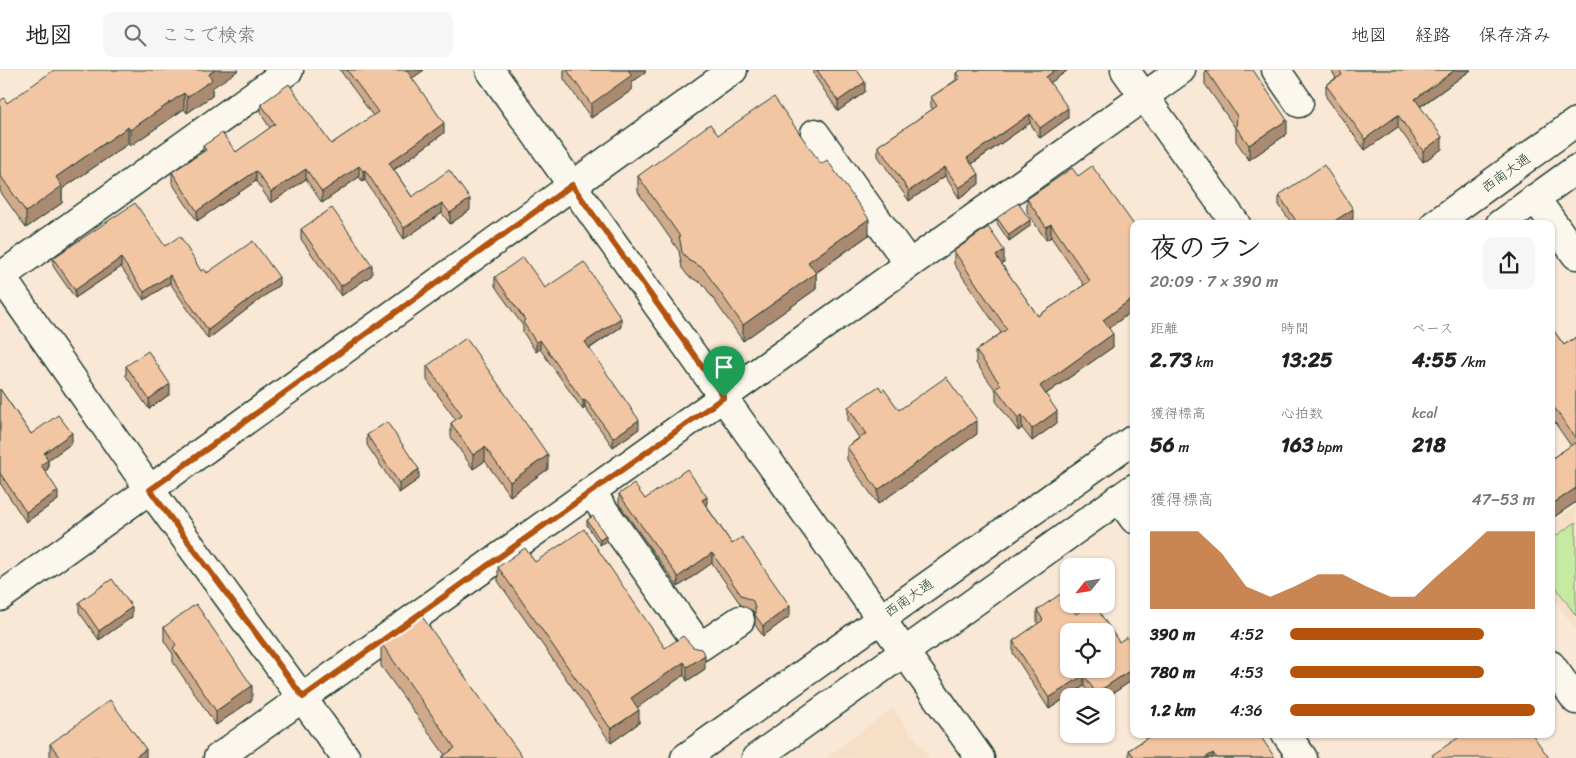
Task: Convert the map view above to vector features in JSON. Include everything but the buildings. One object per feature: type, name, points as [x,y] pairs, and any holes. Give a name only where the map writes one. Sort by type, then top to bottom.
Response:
[{"type":"street","points":[[289,70],[0,276],[150,490],[346,758]]},
{"type":"street","points":[[490,70],[980,758]]},
{"type":"street","points":[[0,597],[733,70]]},
{"type":"street","points":[[1125,70],[1233,220]]},
{"type":"street","points":[[218,758],[1181,70]]},
{"type":"street","points":[[1276,70],[1299,103]]},
{"type":"street","name":"西南大通","points":[[1441,220],[1576,122]]},
{"type":"street","points":[[815,133],[910,264]]},
{"type":"street","points":[[1505,220],[1576,169]]},
{"type":"street","points":[[1535,198],[1551,220]]},
{"type":"street","points":[[1555,226],[1576,255]]},
{"type":"street","name":"西南大通","points":[[685,758],[1130,441]]},
{"type":"street","points":[[591,492],[700,647],[740,620]]},
{"type":"street","points":[[756,758],[905,652],[1129,502]]},
{"type":"street","points":[[1555,671],[1576,700]]},
{"type":"street","points":[[1289,738],[1303,758]]},
{"type":"shaded area","points":[[1576,506],[1576,629],[1555,600],[1555,520]]},
{"type":"shaded area","points":[[893,708],[929,758],[826,758]]},
{"type":"green space","points":[[1576,522],[1576,616],[1555,586],[1555,536]]},
{"type":"route","points":[[572,185],[724,397],[303,697],[150,490],[572,185]]}]
